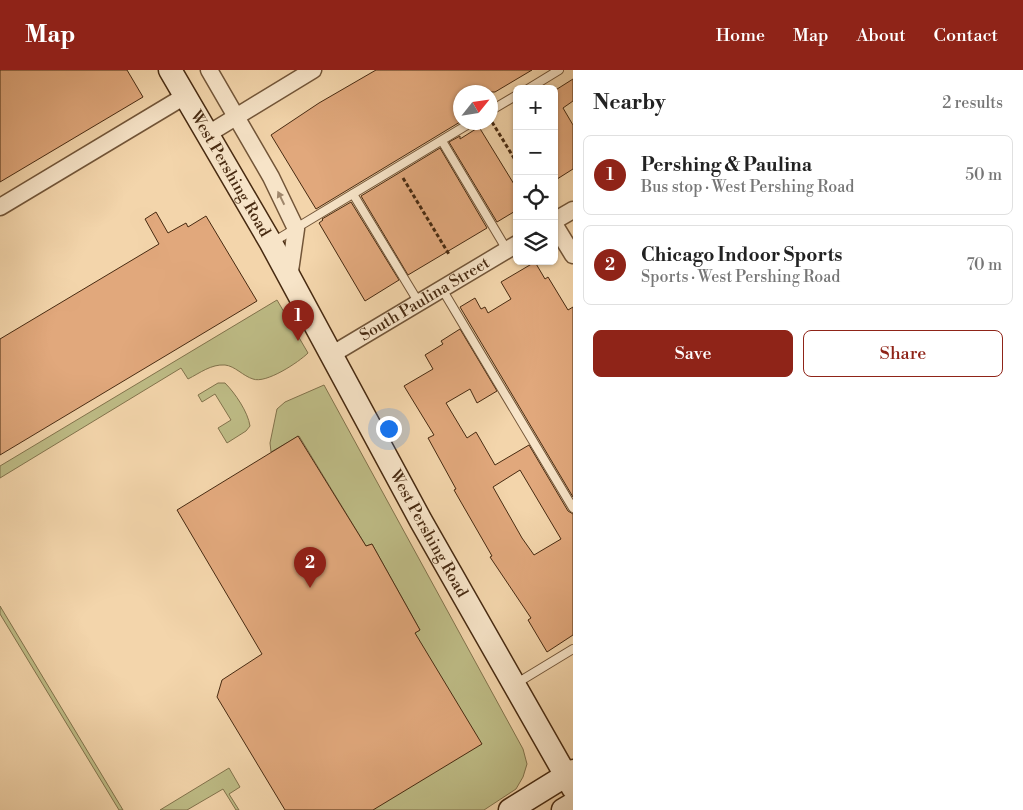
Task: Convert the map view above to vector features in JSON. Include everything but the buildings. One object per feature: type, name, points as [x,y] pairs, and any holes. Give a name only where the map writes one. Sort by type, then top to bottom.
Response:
[{"type":"main road","name":"West Pershing Road","points":[[170,70],[271,243],[420,521],[513,685],[570,778]]},
{"type":"main road","points":[[510,810],[570,778]]},
{"type":"main road","points":[[564,810],[573,804]]},
{"type":"street","name":"West Pershing Road","points":[[209,70],[271,177],[296,229],[289,278]]},
{"type":"street","points":[[208,134],[312,70]]},
{"type":"street","points":[[0,207],[185,96]]},
{"type":"street","points":[[558,220],[573,210]]},
{"type":"street","points":[[558,230],[573,255]]},
{"type":"street","name":"South Paulina Street","points":[[331,355],[512,247]]},
{"type":"lane","points":[[535,85],[559,70]]},
{"type":"lane","points":[[498,106],[513,97]]},
{"type":"lane","points":[[271,243],[459,130]]},
{"type":"lane","points":[[442,141],[512,247]]},
{"type":"lane","points":[[353,194],[419,303]]},
{"type":"lane","points":[[442,289],[573,508]]},
{"type":"lane","points":[[513,685],[573,649]]},
{"type":"path","points":[[497,130],[513,156]]},
{"type":"path","points":[[403,178],[450,256]]},
{"type":"shaded area","points":[[277,300],[308,353],[297,362],[274,375],[259,380],[249,378],[232,367],[225,365],[210,367],[188,379],[181,368],[0,478],[0,466]]},
{"type":"shaded area","points":[[218,383],[225,383],[233,392],[244,409],[250,426],[246,431],[227,443],[218,428],[231,420],[215,394],[202,402],[198,395]]},
{"type":"shaded area","points":[[324,385],[523,749],[527,764],[523,777],[516,789],[484,810],[365,810],[415,633],[420,630],[372,544],[366,546],[299,436],[271,452],[270,443],[277,409],[285,402]]},
{"type":"shaded area","points":[[0,606],[123,810],[119,810],[0,614]]},
{"type":"shaded area","points":[[229,768],[240,787],[229,794],[239,810],[236,810],[223,789],[187,810],[160,810]]},
{"type":"place","name":"Pershing & Paulina","points":[[298,341]]},
{"type":"place","name":"Chicago Indoor Sports","points":[[310,588]]}]
